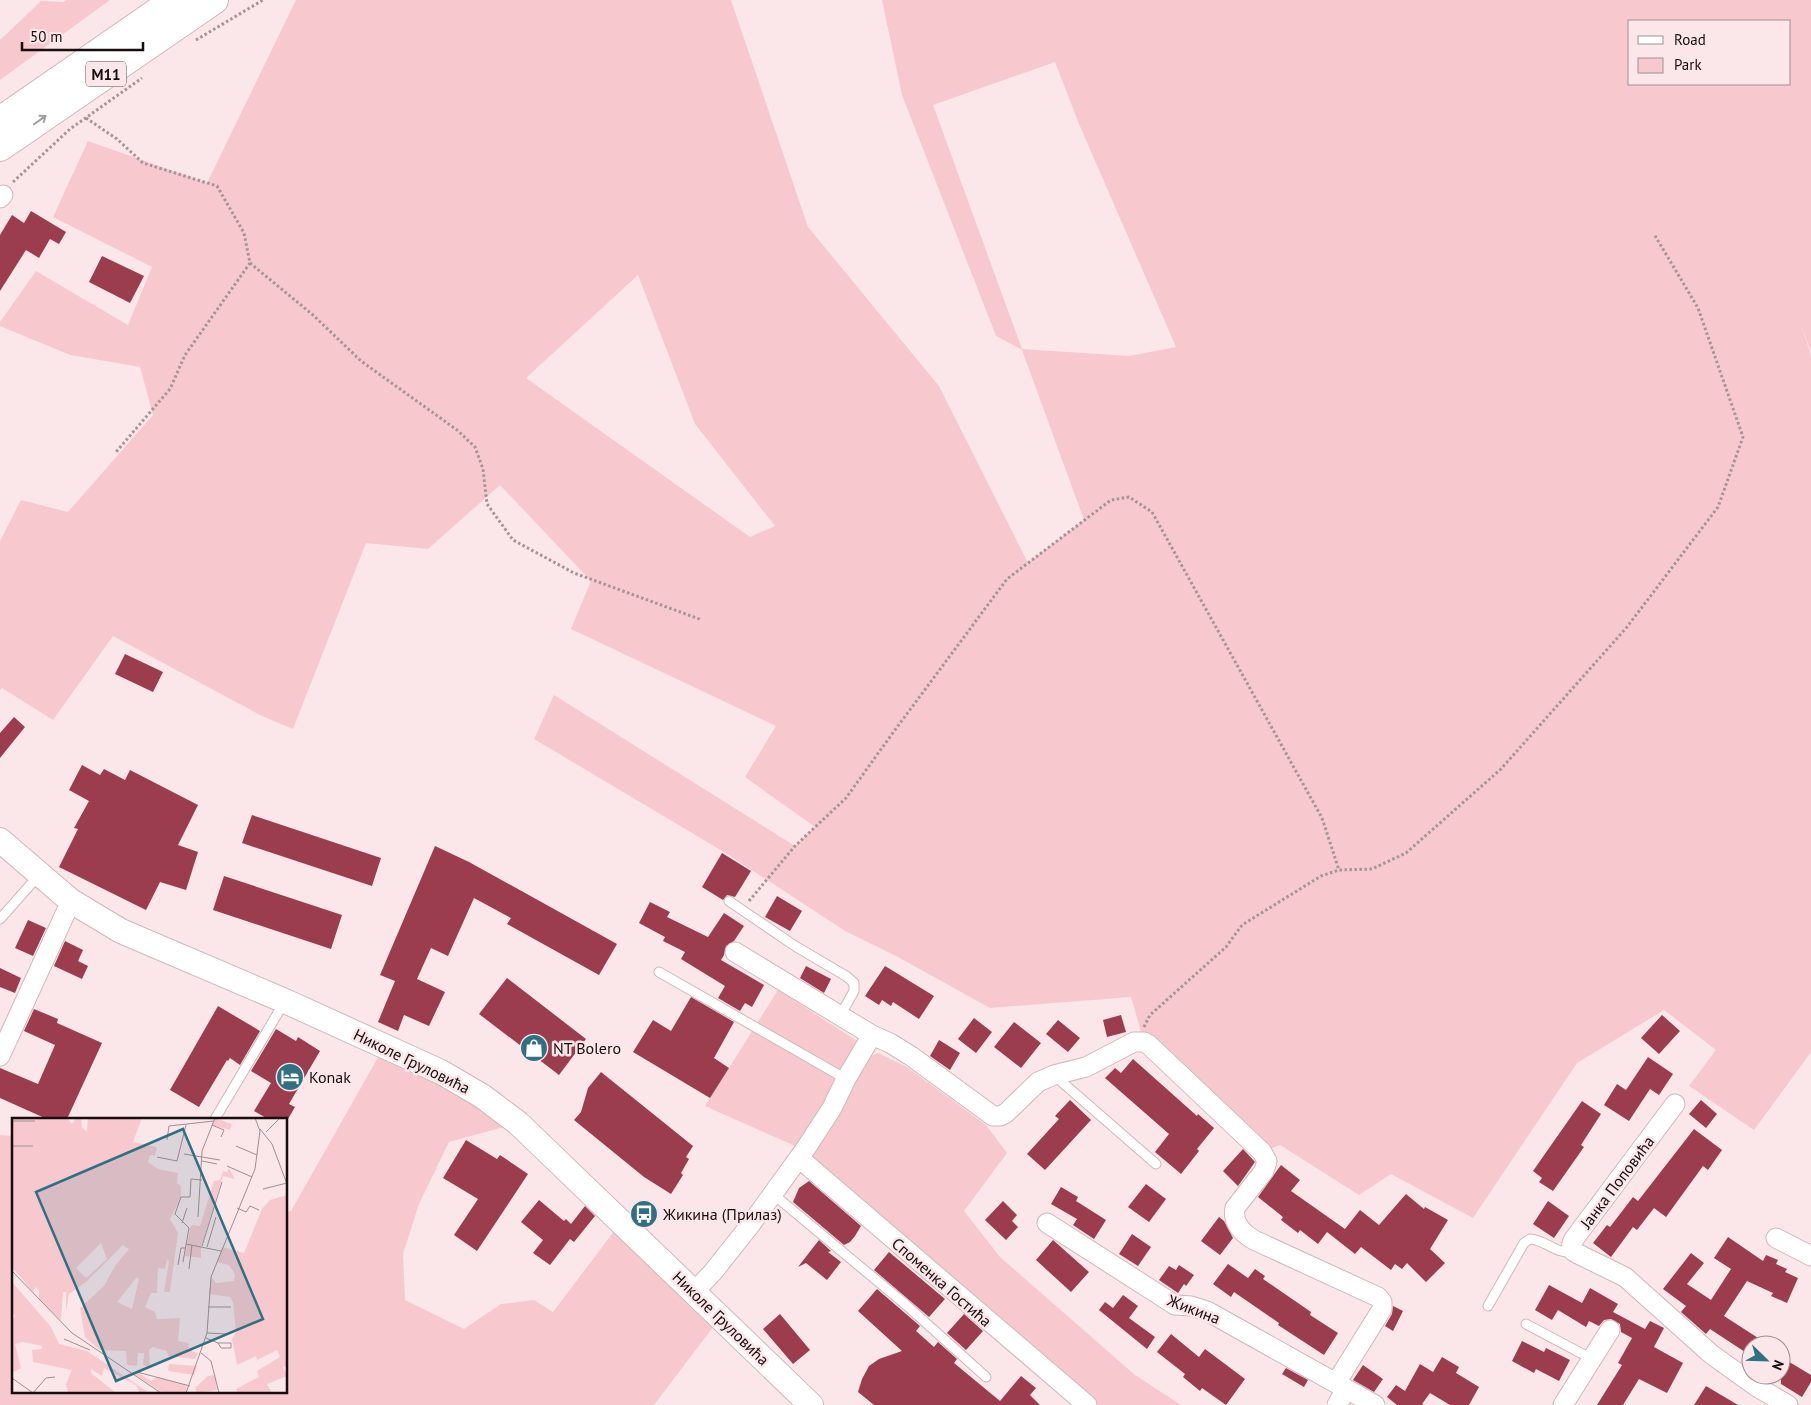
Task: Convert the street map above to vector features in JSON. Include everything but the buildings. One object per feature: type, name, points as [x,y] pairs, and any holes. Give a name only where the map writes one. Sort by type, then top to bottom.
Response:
[{"type":"highway","name":"M11","points":[[0,121],[175,0]]},
{"type":"highway","name":"M11","points":[[0,147],[214,0]]},
{"type":"street","name":"Николе Груловића","points":[[0,840],[71,902],[121,931],[285,1001],[441,1072],[499,1107],[525,1129],[811,1405]]},
{"type":"street","points":[[0,1056],[71,902]]},
{"type":"street","points":[[735,952],[872,1035],[911,1056],[993,1116],[1002,1115],[1010,1109],[1034,1084],[1054,1075],[1086,1067],[1134,1042],[1144,1042],[1246,1135],[1266,1157],[1267,1166],[1240,1200],[1234,1213],[1238,1226],[1245,1234],[1310,1267],[1378,1297],[1382,1302],[1382,1309],[1340,1392]]},
{"type":"street","points":[[694,1292],[713,1272],[799,1158],[832,1108],[846,1079],[872,1035]]},
{"type":"street","name":"Јанка Поповића","points":[[1579,1254],[1571,1248],[1574,1239],[1675,1104]]},
{"type":"street","name":"Споменка Гостића","points":[[799,1158],[1086,1405]]},
{"type":"street","name":"Жикина","points":[[1047,1223],[1175,1305],[1191,1306],[1207,1311],[1340,1392],[1375,1405]]},
{"type":"street","points":[[1776,1238],[1811,1256]]},
{"type":"street","points":[[1579,1254],[1625,1277],[1711,1354],[1757,1388],[1788,1405]]},
{"type":"street","points":[[1563,1405],[1610,1330]]},
{"type":"lane","points":[[0,918],[39,875]]},
{"type":"lane","points":[[730,900],[795,946],[846,976],[854,983],[854,990],[840,1016]]},
{"type":"lane","points":[[659,972],[846,1079]]},
{"type":"lane","points":[[216,1118],[285,1001]]},
{"type":"lane","points":[[1054,1075],[1156,1164]]},
{"type":"lane","points":[[773,1194],[905,1304],[986,1376]]},
{"type":"lane","points":[[1488,1306],[1524,1243],[1530,1239],[1561,1251],[1579,1254]]},
{"type":"lane","points":[[1526,1324],[1592,1359]]},
{"type":"path","points":[[193,42],[263,0]]},
{"type":"path","points":[[1,196],[14,180],[70,129],[147,74]]},
{"type":"path","points":[[86,118],[117,139],[143,163],[217,186],[244,233],[250,263],[313,315],[360,361],[457,430],[475,447],[483,468],[487,504],[513,540],[574,573],[702,620]]},
{"type":"path","points":[[1144,1042],[1144,1026],[1150,1015],[1226,947],[1242,925],[1321,876],[1339,870],[1372,869],[1406,853],[1501,769],[1627,627],[1718,507],[1743,437],[1698,308],[1654,234]]},
{"type":"path","points":[[116,452],[170,389],[185,355],[250,263]]},
{"type":"path","points":[[742,909],[795,846],[846,798],[1007,579],[1111,500],[1130,497],[1152,512],[1162,528],[1322,818],[1339,870]]},
{"type":"green space","points":[[67,0],[110,0],[0,80],[0,40],[41,1],[64,2]]},
{"type":"green space","points":[[296,0],[731,0],[808,227],[939,386],[1028,563],[1084,520],[1022,350],[996,336],[902,95],[882,0],[1811,0],[1811,352],[1801,325],[1811,355],[1811,1052],[1754,1130],[1689,1086],[1716,1050],[1664,1010],[1577,1063],[1473,1218],[1391,1174],[1359,1195],[1280,1145],[1262,1152],[1144,1042],[1131,997],[990,1008],[896,956],[845,931],[729,855],[534,739],[554,695],[795,846],[815,827],[745,777],[776,726],[571,629],[591,581],[500,485],[428,549],[366,543],[293,729],[262,716],[113,636],[53,720],[2,688],[0,690],[0,541],[21,500],[68,512],[153,415],[140,367],[70,355],[0,326],[0,322],[36,271],[128,325],[152,267],[53,217],[88,141],[207,183]],"holes":[[[1055,62],[1079,124],[1176,347],[1129,356],[1022,349],[933,105]],[[638,275],[695,424],[775,526],[750,537],[526,378]]]},
{"type":"green space","points":[[778,990],[868,1048],[865,1059],[878,1053],[907,1067],[986,1125],[1007,1153],[964,1211],[1000,1257],[1135,1375],[1181,1405],[1098,1405],[927,1255],[795,1146],[705,1106]]},
{"type":"green space","points":[[385,1045],[518,1123],[449,1142],[419,1204],[403,1254],[405,1300],[464,1329],[501,1304],[534,1300],[553,1312],[621,1222],[720,1318],[654,1405],[0,1405],[0,1135],[12,1136],[12,1392],[288,1392],[288,1212],[291,1211]]},
{"type":"place","name":"NT Bolero","points":[[534,1048]]},
{"type":"place","name":"Konak","points":[[290,1077]]},
{"type":"place","name":"Жикина (Прилаз)","points":[[644,1214]]}]
